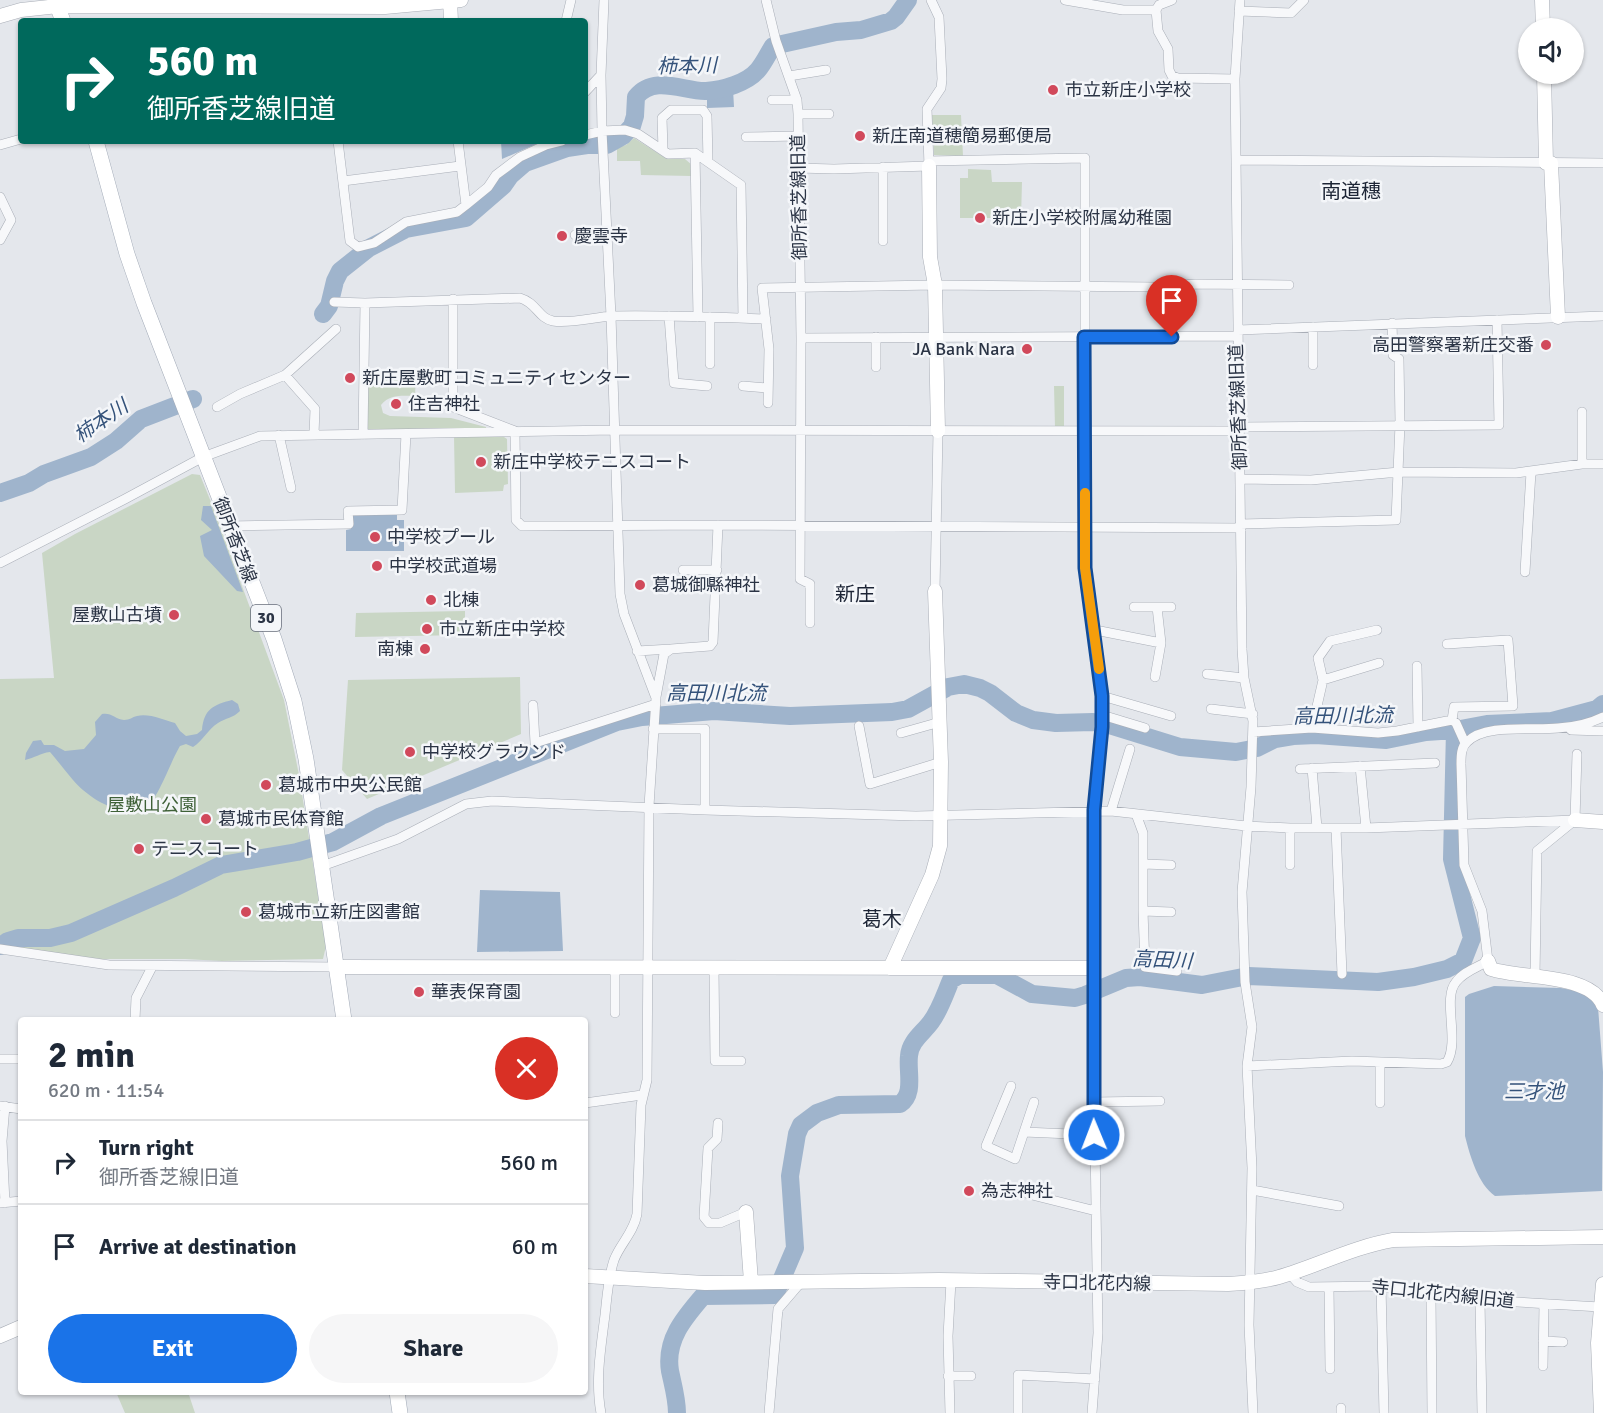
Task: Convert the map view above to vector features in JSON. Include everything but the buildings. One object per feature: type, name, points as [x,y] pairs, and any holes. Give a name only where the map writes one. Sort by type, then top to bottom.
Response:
[{"type":"main road","points":[[56,3],[62,18]]},
{"type":"main road","name":"御所香芝線","points":[[97,144],[127,254],[285,669],[300,728],[344,1017]]},
{"type":"main road","points":[[397,1395],[400,1413]]},
{"type":"street","points":[[0,16],[56,3],[208,3],[385,7],[454,0],[451,18]]},
{"type":"street","points":[[567,18],[571,0]]},
{"type":"street","points":[[604,0],[601,75],[620,594],[624,614],[656,704]]},
{"type":"street","name":"御所香芝線旧道","points":[[766,0],[777,45],[796,100],[798,114],[801,338],[1084,337],[1238,333],[1242,649],[1244,678],[1252,714],[1253,732],[1242,892],[1245,982],[1252,1027],[1247,1066],[1252,1146],[1250,1325],[1252,1413]]},
{"type":"street","points":[[890,968],[938,860],[942,832],[940,698],[935,591],[935,526],[938,488],[937,337],[935,285],[930,257],[927,109],[941,88],[942,79],[939,18],[931,0]]},
{"type":"street","points":[[1065,0],[1124,9],[1156,10]]},
{"type":"street","points":[[1172,0],[1159,5],[1156,10],[1158,31],[1168,49],[1169,70],[1172,76],[1236,79]]},
{"type":"street","points":[[1240,0],[1236,79],[1238,333],[1392,323],[1603,316]]},
{"type":"street","points":[[1239,11],[1291,13],[1304,0]]},
{"type":"street","points":[[1542,0],[1543,18]]},
{"type":"street","points":[[789,76],[826,70]]},
{"type":"street","points":[[588,89],[601,75]]},
{"type":"street","points":[[1544,84],[1558,317]]},
{"type":"street","points":[[772,100],[796,100]]},
{"type":"street","points":[[663,150],[662,118],[670,111],[703,110],[707,116],[708,162]]},
{"type":"street","points":[[798,114],[829,114]]},
{"type":"street","points":[[588,135],[603,135],[625,130],[638,134],[668,154],[695,153],[741,185],[742,318]]},
{"type":"street","points":[[746,137],[798,136]]},
{"type":"street","points":[[0,145],[18,140]]},
{"type":"street","points":[[338,144],[350,241],[358,247],[374,243],[406,222],[457,212],[488,187],[496,175],[507,166],[545,144]]},
{"type":"street","points":[[458,144],[466,205]]},
{"type":"street","points":[[695,153],[698,317]]},
{"type":"street","points":[[798,168],[883,167],[929,163],[1085,158],[1086,580],[1095,630],[1102,696],[1102,727],[1094,810],[1093,992],[1097,1283],[1092,1413]]},
{"type":"street","points":[[1236,160],[1603,164]]},
{"type":"street","points":[[343,182],[460,166]]},
{"type":"street","points":[[883,167],[884,242]]},
{"type":"street","points":[[0,197],[11,220],[0,240]]},
{"type":"street","points":[[575,235],[607,235]]},
{"type":"street","points":[[768,403],[770,349],[762,288],[935,285],[1156,287],[1289,285]]},
{"type":"street","points":[[334,302],[520,298],[528,300],[541,315],[555,322],[611,316],[766,319]]},
{"type":"street","points":[[453,299],[453,407],[515,431]]},
{"type":"street","points":[[363,435],[364,303]]},
{"type":"street","points":[[669,316],[674,383],[707,387]]},
{"type":"street","points":[[710,317],[710,364]]},
{"type":"street","points":[[0,563],[125,500],[203,457],[260,436],[615,430],[1085,431],[1401,424],[1499,425],[1497,320]]},
{"type":"street","points":[[515,431],[516,520],[522,526],[1240,526],[1396,520],[1401,424],[1399,359],[1393,355],[1392,323]]},
{"type":"street","points":[[1312,327],[1313,365]]},
{"type":"street","points":[[217,407],[240,394],[285,375],[336,329]]},
{"type":"street","points":[[876,337],[876,367]]},
{"type":"street","points":[[801,338],[800,579],[810,584],[810,623]]},
{"type":"street","points":[[285,375],[315,409],[314,434]]},
{"type":"street","points":[[743,387],[768,388]]},
{"type":"street","points":[[1582,412],[1582,464]]},
{"type":"street","points":[[229,526],[349,524],[348,511],[402,510],[405,434]]},
{"type":"street","points":[[279,435],[291,488]]},
{"type":"street","points":[[1240,479],[1311,480],[1399,472],[1497,474],[1582,464],[1603,464]]},
{"type":"street","points":[[1525,572],[1531,471]]},
{"type":"street","points":[[637,651],[710,646],[713,642],[718,525]]},
{"type":"street","points":[[683,570],[717,570]]},
{"type":"street","points":[[1134,607],[1171,608]]},
{"type":"street","points":[[1155,677],[1161,643],[1157,607]]},
{"type":"street","points":[[1095,630],[1161,643]]},
{"type":"street","points":[[1312,728],[1323,680],[1318,658],[1330,641],[1377,630]]},
{"type":"street","points":[[1447,644],[1508,640],[1513,706],[1454,707],[1454,722],[1464,740],[1461,756],[1464,865],[1482,910],[1491,969],[1584,987],[1601,997]]},
{"type":"street","points":[[601,1413],[598,1384],[610,1277],[618,1252],[636,1222],[642,1095],[647,1080],[649,806],[653,729],[664,654],[671,649]]},
{"type":"street","points":[[1323,680],[1379,663]]},
{"type":"street","points":[[1417,666],[1418,727]]},
{"type":"street","points":[[1207,674],[1244,678]]},
{"type":"street","points":[[1102,696],[1171,716]]},
{"type":"street","points":[[533,705],[535,743],[656,704]]},
{"type":"street","points":[[1211,709],[1252,714]]},
{"type":"street","points":[[1102,715],[1145,728]]},
{"type":"street","points":[[1557,729],[1587,724],[1603,717]]},
{"type":"street","points":[[901,733],[940,722]]},
{"type":"street","points":[[1253,732],[1312,728],[1378,732],[1454,722]]},
{"type":"street","points":[[859,726],[870,784],[941,762]]},
{"type":"street","points":[[653,729],[705,729],[705,810]]},
{"type":"street","points":[[1464,740],[1491,731],[1557,729],[1603,731]]},
{"type":"street","points":[[1111,811],[1130,749]]},
{"type":"street","points":[[1535,976],[1537,851],[1575,820],[1576,754]]},
{"type":"street","points":[[1300,769],[1435,763]]},
{"type":"street","points":[[1360,766],[1366,828]]},
{"type":"street","points":[[1312,768],[1317,828]]},
{"type":"street","points":[[320,852],[398,839],[452,809],[466,804],[492,801],[916,816],[1094,810],[1246,826],[1290,828],[1366,828],[1575,820],[1603,822]]},
{"type":"street","points":[[1136,814],[1143,833],[1145,967],[1177,972]]},
{"type":"street","points":[[1290,828],[1290,865]]},
{"type":"street","points":[[1336,828],[1342,974]]},
{"type":"street","points":[[1143,864],[1171,865]]},
{"type":"street","points":[[1143,911],[1172,912]]},
{"type":"street","points":[[1,950],[109,965],[152,967],[198,965],[1093,968]]},
{"type":"street","points":[[1247,1066],[1352,1061],[1441,1064],[1447,1062],[1452,1050],[1452,988],[1460,978],[1488,961]]},
{"type":"street","points":[[135,1017],[135,998],[152,967]]},
{"type":"street","points":[[615,968],[615,1013]]},
{"type":"street","points":[[714,968],[715,1061],[741,1061]]},
{"type":"street","points":[[0,1059],[18,1059]]},
{"type":"street","points":[[1380,1062],[1380,1103]]},
{"type":"street","points":[[1011,1086],[986,1146],[1015,1159],[1034,1102]]},
{"type":"street","points":[[588,1103],[642,1095]]},
{"type":"street","points":[[1094,1102],[1160,1101]]},
{"type":"street","points":[[18,1109],[2,1106],[2,1203],[18,1201]]},
{"type":"street","points":[[718,1123],[717,1139],[708,1148],[704,1217],[709,1223],[720,1223],[746,1212],[751,1282]]},
{"type":"street","points":[[1024,1132],[1094,1135]]},
{"type":"street","points":[[1252,1190],[1340,1206]]},
{"type":"street","points":[[1028,1194],[1096,1211]]},
{"type":"street","name":"寺口北花内線","points":[[588,1276],[705,1283],[795,1281],[1251,1283],[1290,1274],[1362,1246],[1393,1239],[1603,1237]]},
{"type":"street","name":"寺口北花内線旧道","points":[[1290,1274],[1302,1286],[1381,1286],[1431,1296],[1600,1307]]},
{"type":"street","points":[[769,1413],[778,1309],[795,1281]]},
{"type":"street","points":[[950,1413],[948,1376],[951,1281]]},
{"type":"street","points":[[1381,1286],[1384,1413]]},
{"type":"street","points":[[1601,1413],[1598,1343],[1603,1286]]},
{"type":"street","points":[[1329,1287],[1330,1369]]},
{"type":"street","points":[[1431,1296],[1432,1413]]},
{"type":"street","points":[[1480,1300],[1482,1413]]},
{"type":"street","points":[[1543,1366],[1544,1304]]},
{"type":"street","points":[[0,1336],[18,1329]]},
{"type":"street","points":[[1543,1341],[1563,1342]]},
{"type":"street","points":[[1018,1413],[1018,1375],[1095,1379]]},
{"type":"street","points":[[948,1376],[971,1376]]},
{"type":"green space","points":[[932,115],[961,115],[963,156],[934,155]]},
{"type":"green space","points":[[634,138],[667,159],[685,159],[692,165],[691,176],[641,175],[640,161],[617,161],[617,147],[626,145]]},
{"type":"green space","points":[[968,169],[991,170],[992,182],[1022,182],[1021,218],[960,218],[960,178],[968,178]]},
{"type":"green space","points":[[359,372],[416,372],[415,396],[397,396],[388,399],[381,405],[383,413],[390,416],[451,418],[486,427],[486,430],[359,432]]},
{"type":"green space","points":[[1054,386],[1064,386],[1064,428],[1055,428]]},
{"type":"green space","name":"新庄中学校テニスコート","points":[[501,435],[507,439],[508,484],[504,485],[503,491],[455,493],[454,436]]},
{"type":"green space","name":"屋敷山公園","points":[[192,474],[200,475],[211,502],[284,700],[299,775],[326,946],[323,959],[222,961],[101,959],[0,947],[0,679],[54,678],[42,553]]},
{"type":"green space","points":[[465,611],[465,635],[355,637],[356,613]]},
{"type":"green space","name":"中学校グラウンド","points":[[520,677],[521,734],[367,799],[342,770],[348,680]]},
{"type":"green space","points":[[117,1395],[189,1395],[195,1413],[125,1413]]},
{"type":"water","points":[[733,89],[734,107],[707,108],[707,96]]},
{"type":"water","points":[[501,144],[536,144],[502,159]]},
{"type":"water","points":[[203,506],[211,506],[243,592],[237,591],[204,556],[200,536],[212,530],[201,520]]},
{"type":"water","name":"中学校プール","points":[[351,513],[397,513],[397,520],[404,520],[404,551],[346,551],[346,530],[351,529]]},
{"type":"water","points":[[232,700],[238,704],[240,711],[214,726],[193,747],[186,744],[180,746],[156,795],[143,806],[133,810],[122,810],[100,802],[73,780],[50,752],[25,760],[33,741],[41,740],[44,745],[54,745],[65,751],[84,749],[96,735],[95,722],[102,714],[124,720],[135,716],[151,716],[175,723],[186,736],[197,734],[202,730],[205,717],[211,709]]},
{"type":"water","points":[[480,890],[560,892],[563,951],[477,952]]},
{"type":"water","name":"三才池","points":[[1494,986],[1561,988],[1586,993],[1598,1007],[1603,1072],[1602,1191],[1495,1196],[1479,1177],[1465,1136],[1465,997]]},
{"type":"waterway","name":"柿本川","points":[[323,314],[329,306],[340,271],[369,248],[406,229],[466,218],[503,186],[510,176],[525,163],[567,148],[607,145],[623,136],[632,126],[636,97],[643,90],[661,85],[706,91],[734,85],[753,75],[773,46],[836,32],[861,30],[891,21],[908,0]]},
{"type":"waterway","name":"柿本川","points":[[0,493],[91,457],[116,441],[141,419],[193,399]]},
{"type":"waterway","name":"高田川北流","points":[[0,946],[18,938],[50,938],[71,933],[221,865],[297,852],[333,842],[381,816],[617,722],[642,717],[714,711],[790,716],[892,712],[908,709],[948,687],[964,684],[990,693],[1016,713],[1033,720],[1056,723],[1093,722],[1180,747],[1236,752],[1257,748],[1275,739],[1293,736],[1316,735],[1386,740],[1487,724],[1552,721],[1597,709],[1603,704]]},
{"type":"waterway","name":"高田川","points":[[677,1413],[670,1371],[670,1349],[683,1321],[696,1304],[703,1296],[775,1295],[795,1248],[790,1176],[797,1134],[801,1125],[817,1113],[839,1105],[900,1104],[905,1100],[909,1089],[910,1051],[934,1017],[951,980],[960,975],[997,975],[1032,994],[1075,998],[1126,978],[1140,977],[1202,985],[1248,976],[1378,982],[1447,969],[1463,961],[1472,938],[1452,859],[1455,730]]},
{"type":"slow traffic","points":[[1085,493],[1085,568],[1099,669]]},
{"type":"place","name":"市立新庄小学校","points":[[1053,90]]},
{"type":"place","name":"新庄南道穂簡易郵便局","points":[[860,136]]},
{"type":"place","name":"新庄小学校附属幼稚園","points":[[980,218]]},
{"type":"place","name":"慶雲寺","points":[[562,236]]},
{"type":"place","name":"高田警察署新庄交番","points":[[1546,345]]},
{"type":"place","name":"JA Bank Nara","points":[[1027,349]]},
{"type":"place","name":"新庄屋敷町コミュニティセンター","points":[[350,378]]},
{"type":"place","name":"住吉神社","points":[[396,404]]},
{"type":"place","name":"新庄中学校テニスコート","points":[[481,462]]},
{"type":"place","name":"中学校プール","points":[[375,537]]},
{"type":"place","name":"中学校武道場","points":[[377,566]]},
{"type":"place","name":"葛城御縣神社","points":[[640,585]]},
{"type":"place","name":"北棟","points":[[431,600]]},
{"type":"place","name":"屋敷山古墳","points":[[174,615]]},
{"type":"place","name":"市立新庄中学校","points":[[427,629]]},
{"type":"place","name":"南棟","points":[[425,649]]},
{"type":"place","name":"中学校グラウンド","points":[[410,752]]},
{"type":"place","name":"葛城市中央公民館","points":[[266,785]]},
{"type":"place","name":"葛城市民体育館","points":[[206,819]]},
{"type":"place","name":"テニスコート","points":[[139,849]]},
{"type":"place","name":"葛城市立新庄図書館","points":[[246,912]]},
{"type":"place","name":"華表保育園","points":[[419,992]]},
{"type":"place","name":"為志神社","points":[[969,1191]]},
{"type":"district","name":"南道穗","points":[[1351,191]]},
{"type":"district","name":"新庄","points":[[855,594]]},
{"type":"district","name":"葛木","points":[[882,919]]},
{"type":"route","points":[[1094,1135],[1094,810],[1102,727],[1102,696],[1085,568],[1084,337],[1172,337]]}]
